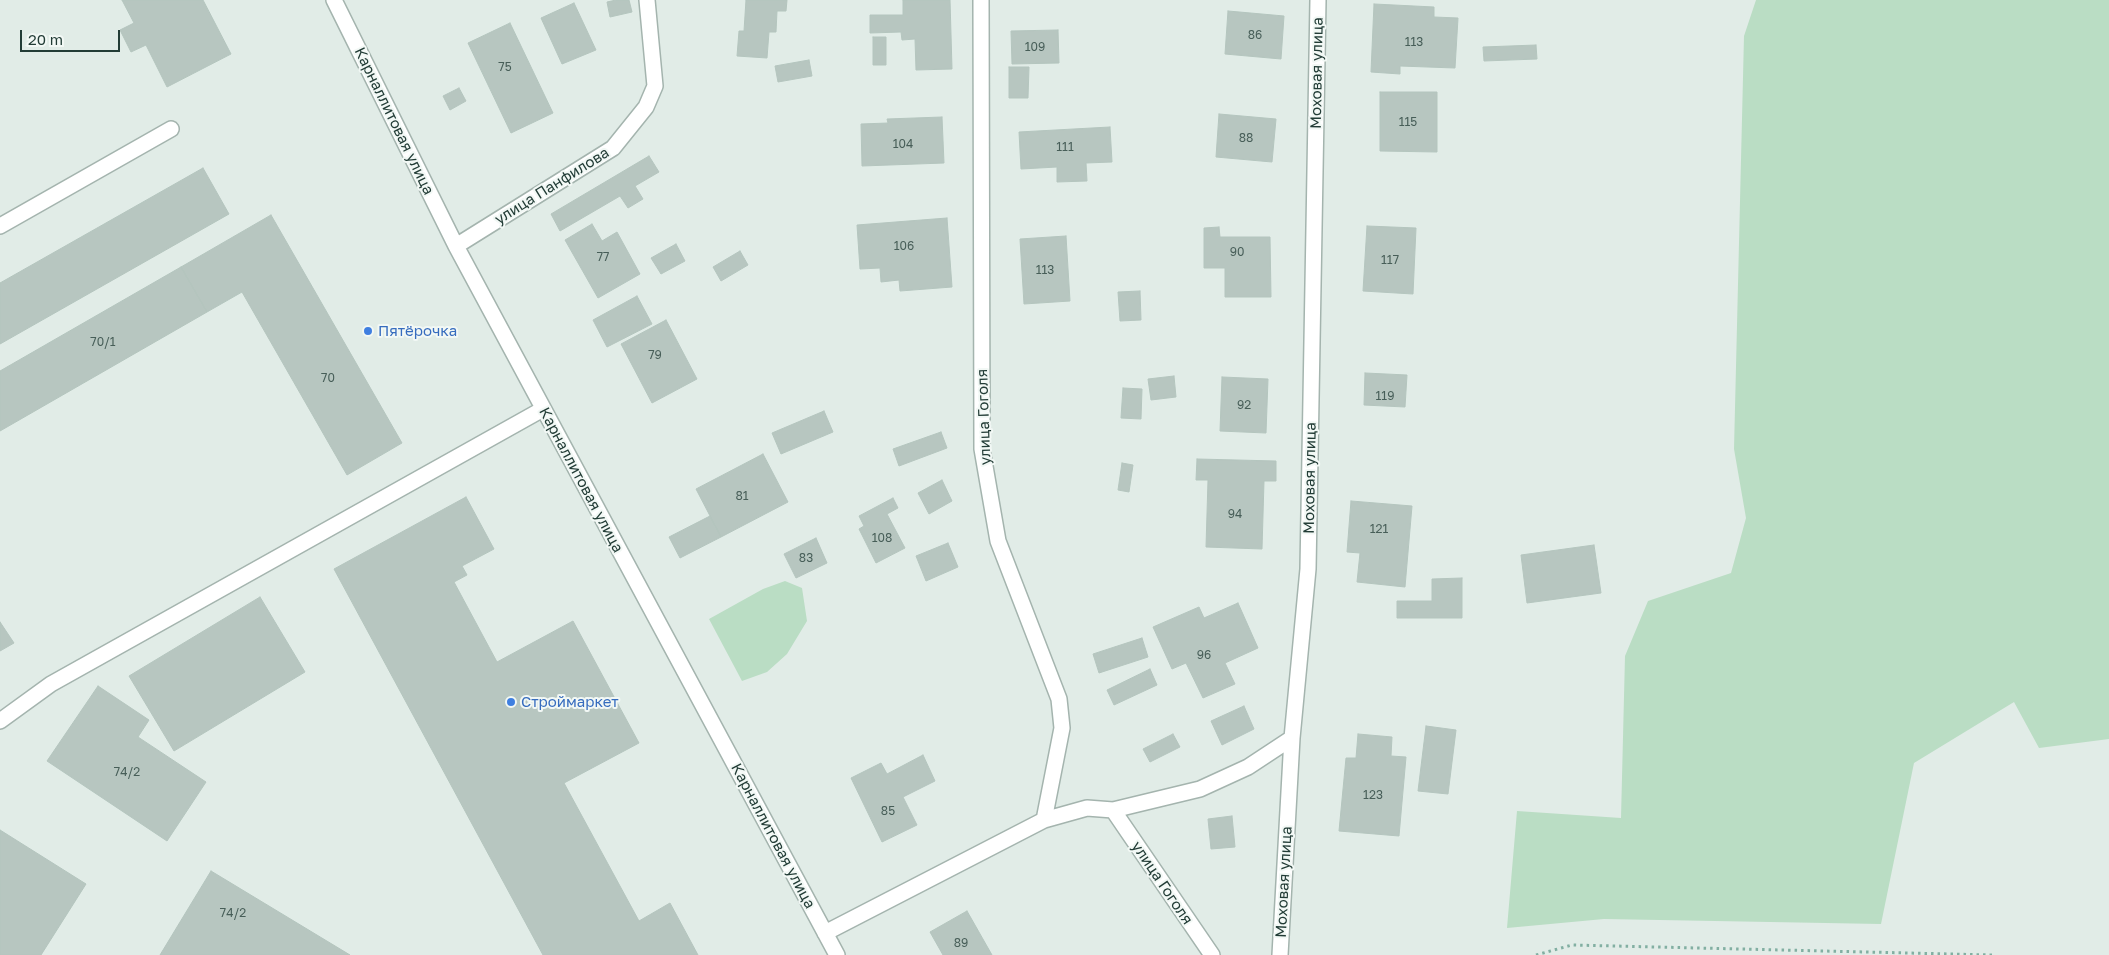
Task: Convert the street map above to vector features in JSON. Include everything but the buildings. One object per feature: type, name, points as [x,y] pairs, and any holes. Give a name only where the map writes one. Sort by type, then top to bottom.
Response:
[{"type":"street","name":"Карналлитовая улица","points":[[334,0],[456,246],[837,955]]},
{"type":"street","name":"улица Панфилова","points":[[456,246],[613,148],[646,107],[654,86],[648,0]]},
{"type":"street","name":"улица Гоголя","points":[[981,0],[982,448],[998,541],[1059,699],[1062,728],[1044,820]]},
{"type":"street","name":"Моховая улица","points":[[1280,955],[1292,738],[1308,569],[1318,0]]},
{"type":"street","points":[[0,226],[172,129]]},
{"type":"street","points":[[0,721],[51,684],[542,409]]},
{"type":"street","points":[[825,933],[1044,820],[1087,808],[1113,810],[1200,789],[1248,767],[1292,738]]},
{"type":"street","name":"улица Гоголя","points":[[1113,810],[1212,955]]},
{"type":"path","points":[[1536,955],[1572,945],[1992,955]]},
{"type":"green space","points":[[1756,0],[2109,0],[2109,739],[2039,748],[2014,702],[1914,763],[1881,924],[1604,919],[1507,928],[1517,811],[1621,818],[1625,656],[1648,601],[1731,573],[1746,518],[1734,449],[1744,36]]},
{"type":"green space","points":[[785,581],[802,588],[807,621],[787,654],[767,672],[742,681],[709,619],[763,589]]},
{"type":"place","name":"Пятёрочка","points":[[368,331]]},
{"type":"place","name":"Строймаркет","points":[[511,702]]}]
